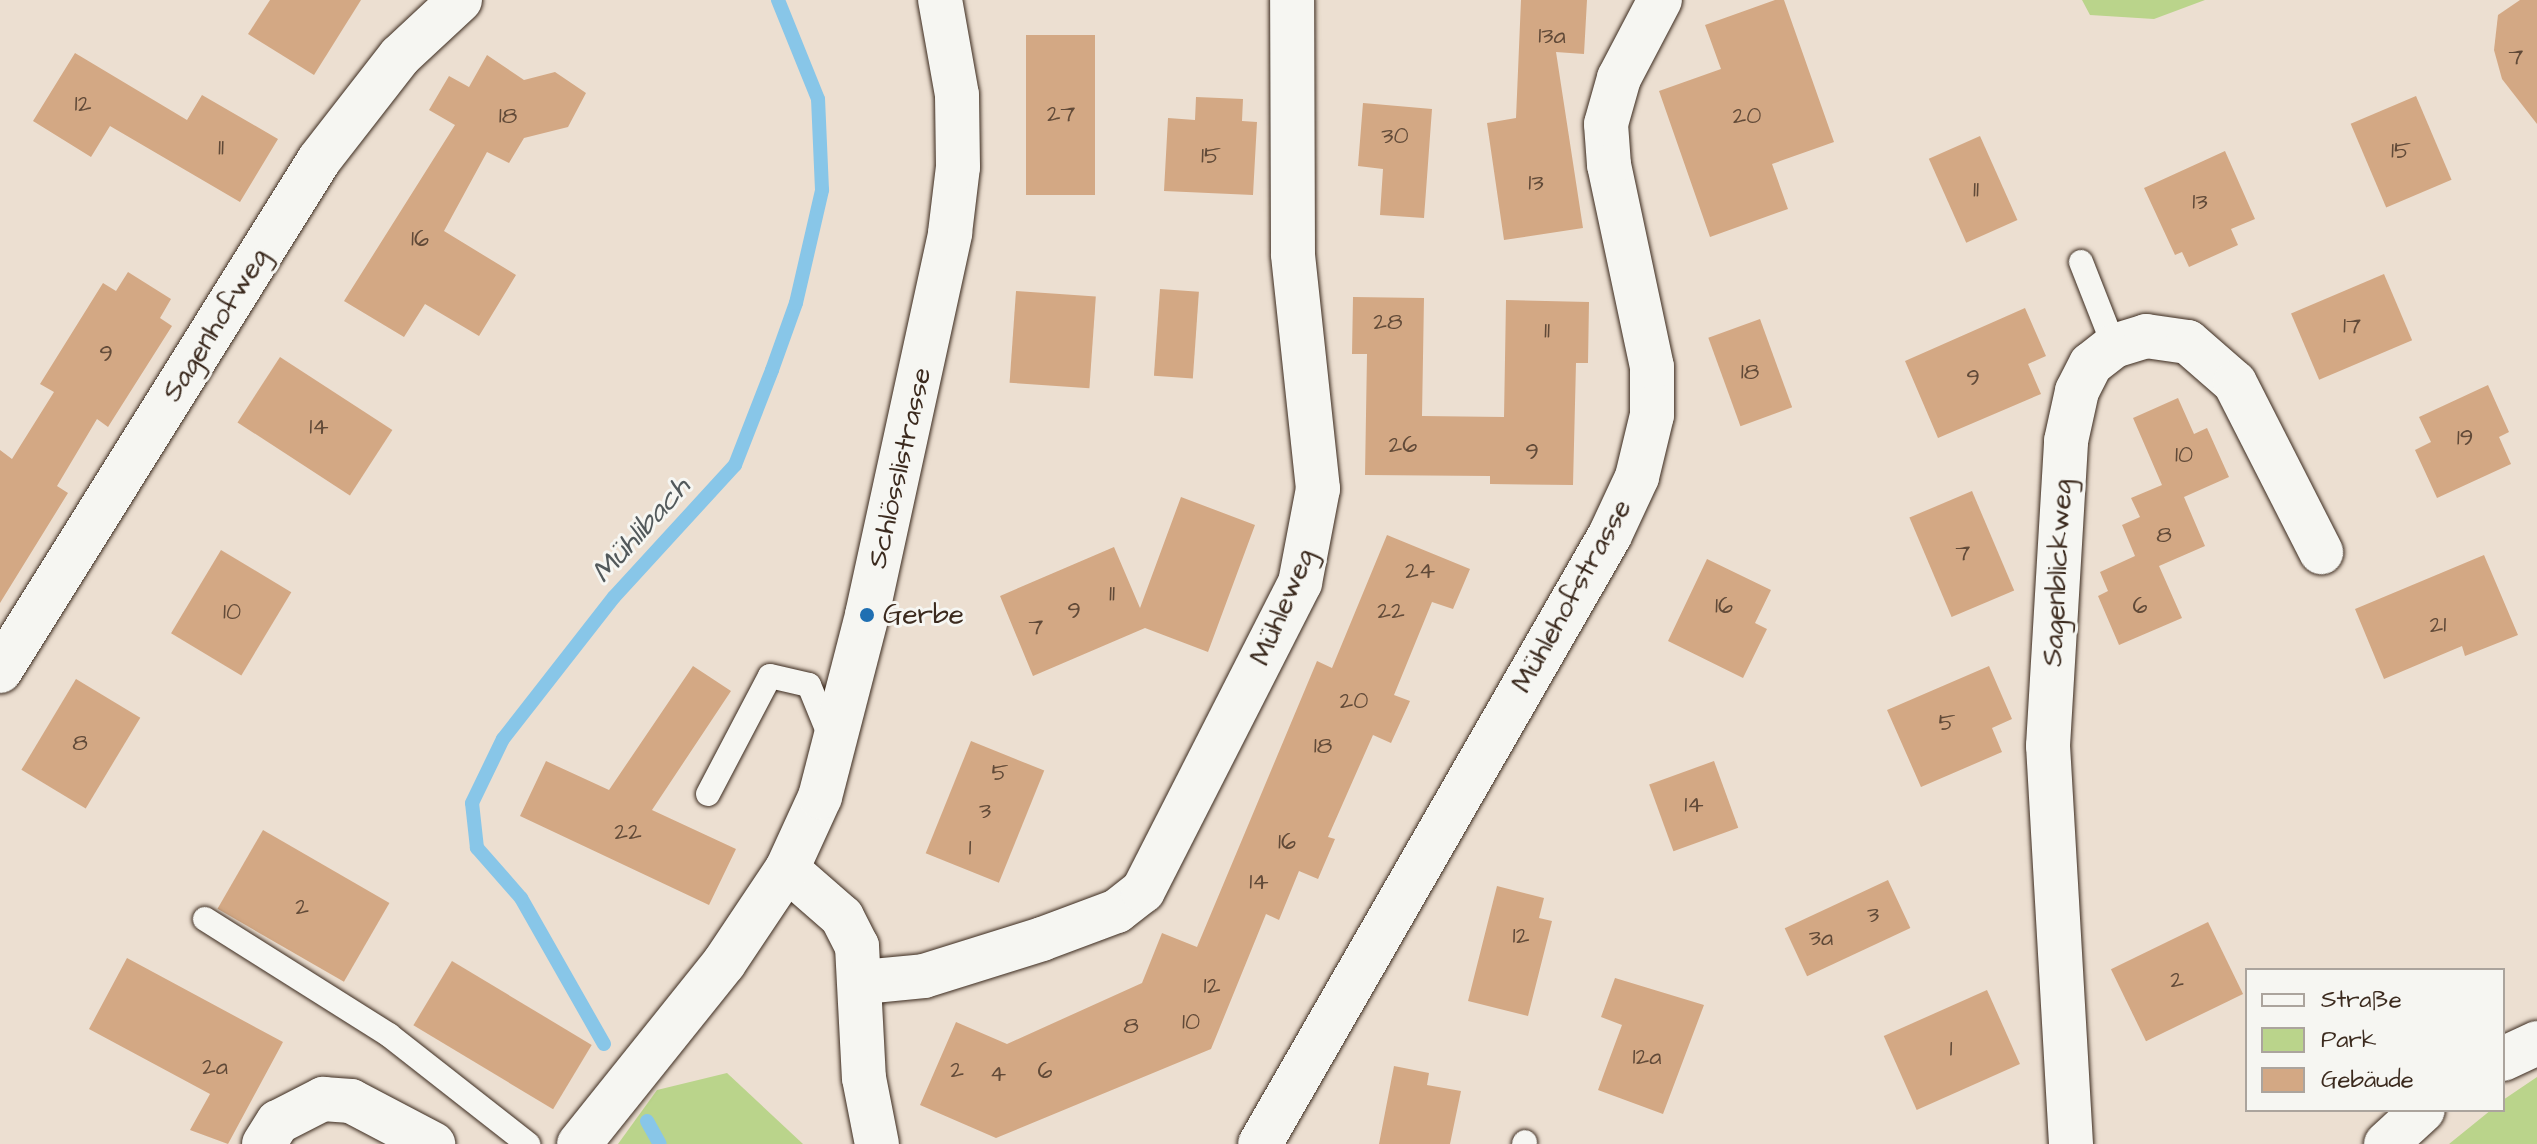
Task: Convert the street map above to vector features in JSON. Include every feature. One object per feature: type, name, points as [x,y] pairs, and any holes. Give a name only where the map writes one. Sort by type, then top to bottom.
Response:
[{"type":"street","name":"Sagenhofweg","points":[[0,671],[319,160],[400,56],[460,0]]},
{"type":"street","name":"Schlösslistrasse","points":[[579,1144],[724,963],[787,869],[820,797],[950,233],[958,167],[957,95],[940,0]]},
{"type":"street","name":"Mühleweg","points":[[863,982],[924,976],[1042,939],[1117,911],[1143,891],[1300,583],[1318,489],[1293,254],[1292,0]]},
{"type":"street","name":"Mühlehofstrasse","points":[[1260,1144],[1610,535],[1637,477],[1652,415],[1652,367],[1609,165],[1606,124],[1619,78],[1660,0]]},
{"type":"street","points":[[2114,346],[2146,336],[2188,342],[2235,383],[2321,552]]},
{"type":"street","name":"Sagenblickweg","points":[[2071,1144],[2048,746],[2066,441],[2077,391],[2091,364],[2114,346]]},
{"type":"street","points":[[787,869],[842,917],[857,946],[863,982],[864,1078],[877,1144]]},
{"type":"street","points":[[2505,1058],[2537,1043]]},
{"type":"street","points":[[264,1144],[278,1122],[323,1099],[351,1101],[433,1144]]},
{"type":"street","points":[[2386,1144],[2421,1112]]},
{"type":"lane","points":[[2081,262],[2114,346]]},
{"type":"lane","points":[[708,794],[770,676],[809,685],[834,745]]},
{"type":"lane","points":[[205,919],[389,1035],[528,1144]]},
{"type":"green space","points":[[2082,0],[2205,0],[2154,19],[2090,15]]},
{"type":"green space","points":[[727,1073],[803,1144],[618,1144],[657,1090]]},
{"type":"green space","points":[[2537,1077],[2537,1144],[2449,1144],[2489,1112],[2505,1112],[2505,1099]]},
{"type":"building","points":[[270,0],[361,0],[314,75],[248,34]]},
{"type":"building","points":[[1521,0],[1587,0],[1584,54],[1556,52],[1583,228],[1504,240],[1487,123],[1516,118]]},
{"type":"building","points":[[1775,0],[1784,0],[1834,142],[1772,164],[1788,209],[1710,237],[1659,91],[1721,69],[1705,25]]},
{"type":"building","points":[[2520,0],[2537,0],[2537,124],[2502,79],[2494,50],[2498,15]]},
{"type":"building","points":[[1026,35],[1095,35],[1095,195],[1026,195]]},
{"type":"building","points":[[75,53],[187,120],[202,95],[278,139],[240,202],[110,126],[91,157],[33,121]]},
{"type":"building","points":[[487,55],[524,80],[555,72],[586,93],[568,127],[524,138],[509,163],[487,152],[444,231],[516,275],[479,336],[425,304],[404,337],[344,301],[455,125],[429,110],[449,76],[469,87]]},
{"type":"building","points":[[2416,96],[2452,180],[2386,208],[2351,124]]},
{"type":"building","points":[[1196,97],[1243,99],[1242,121],[1257,122],[1253,195],[1164,191],[1168,118],[1195,120]]},
{"type":"building","points":[[1363,103],[1432,109],[1424,218],[1380,215],[1383,169],[1358,166]]},
{"type":"building","points":[[1980,136],[2017,220],[1966,243],[1929,159]]},
{"type":"building","points":[[2225,151],[2255,219],[2231,229],[2238,245],[2189,267],[2182,252],[2175,255],[2144,188]]},
{"type":"building","points":[[128,272],[171,299],[160,318],[172,326],[108,427],[97,419],[57,486],[68,493],[0,603],[0,450],[12,459],[54,392],[40,384],[103,283],[116,291]]},
{"type":"building","points":[[2384,274],[2412,340],[2319,380],[2291,313]]},
{"type":"building","points":[[1160,289],[1199,292],[1193,379],[1154,376]]},
{"type":"building","points":[[1016,291],[1096,297],[1089,388],[1010,383]]},
{"type":"building","points":[[1353,297],[1424,298],[1422,416],[1504,417],[1506,300],[1589,302],[1588,363],[1576,363],[1573,485],[1490,484],[1490,476],[1365,475],[1367,354],[1352,354]]},
{"type":"building","points":[[2025,308],[2046,356],[2028,364],[2041,394],[1938,438],[1905,361]]},
{"type":"building","points":[[1760,319],[1792,407],[1740,426],[1708,338]]},
{"type":"building","points":[[280,357],[392,430],[350,495],[238,422]]},
{"type":"building","points":[[2488,385],[2509,432],[2499,437],[2511,464],[2437,498],[2415,450],[2431,442],[2419,417]]},
{"type":"building","points":[[2178,398],[2194,434],[2207,428],[2229,477],[2184,497],[2205,546],[2159,566],[2182,618],[2119,645],[2098,596],[2108,591],[2100,572],[2135,556],[2122,525],[2140,517],[2131,498],[2162,485],[2133,418]]},
{"type":"building","points":[[1972,491],[2014,590],[1952,617],[1909,518]]},
{"type":"building","points":[[1181,497],[1255,525],[1208,652],[1145,628],[1033,676],[1000,596],[1114,547],[1140,608]]},
{"type":"building","points":[[1387,535],[1470,569],[1453,609],[1432,602],[1394,695],[1410,701],[1391,743],[1373,735],[1328,837],[1335,839],[1318,879],[1299,871],[1279,920],[1266,914],[1211,1049],[996,1138],[920,1105],[956,1022],[1007,1044],[1142,983],[1162,933],[1197,947],[1317,661],[1332,668]]},
{"type":"building","points":[[221,550],[291,592],[241,675],[171,633]]},
{"type":"building","points":[[2484,555],[2518,635],[2465,656],[2462,646],[2384,679],[2355,609]]},
{"type":"building","points":[[1707,559],[1771,590],[1755,623],[1767,629],[1743,678],[1668,641]]},
{"type":"building","points":[[693,666],[731,691],[652,810],[736,849],[709,905],[520,816],[546,761],[609,790]]},
{"type":"building","points":[[1989,666],[2012,719],[1992,728],[2002,752],[1921,787],[1887,710]]},
{"type":"building","points":[[76,679],[140,718],[86,808],[21,770]]},
{"type":"building","points":[[971,741],[1044,771],[999,883],[926,853]]},
{"type":"building","points":[[1714,761],[1738,828],[1673,851],[1649,785]]},
{"type":"building","points":[[263,830],[389,903],[344,982],[218,909]]},
{"type":"building","points":[[1888,880],[1910,928],[1807,976],[1785,928]]},
{"type":"building","points":[[1497,886],[1544,898],[1539,918],[1552,921],[1528,1016],[1468,1001]]},
{"type":"building","points":[[2208,922],[2243,994],[2146,1041],[2111,969]]},
{"type":"building","points":[[127,958],[283,1042],[228,1144],[190,1130],[210,1094],[89,1029]]},
{"type":"building","points":[[452,961],[592,1045],[553,1109],[413,1025]]},
{"type":"building","points":[[1615,978],[1704,1005],[1663,1114],[1598,1090],[1622,1025],[1601,1017]]},
{"type":"building","points":[[1987,990],[2020,1064],[1917,1110],[1884,1036]]},
{"type":"building","points":[[1394,1066],[1429,1073],[1427,1085],[1461,1091],[1450,1144],[1379,1144]]},
{"type":"waterway","name":"Mühlibach","points":[[604,1044],[521,898],[477,848],[472,803],[503,739],[614,597],[735,465],[772,370],[796,303],[822,190],[818,99],[778,0]]},
{"type":"waterway","name":"Mühlibach","points":[[647,1121],[660,1144]]},
{"type":"place","name":"Gerbe","points":[[867,615]]}]
